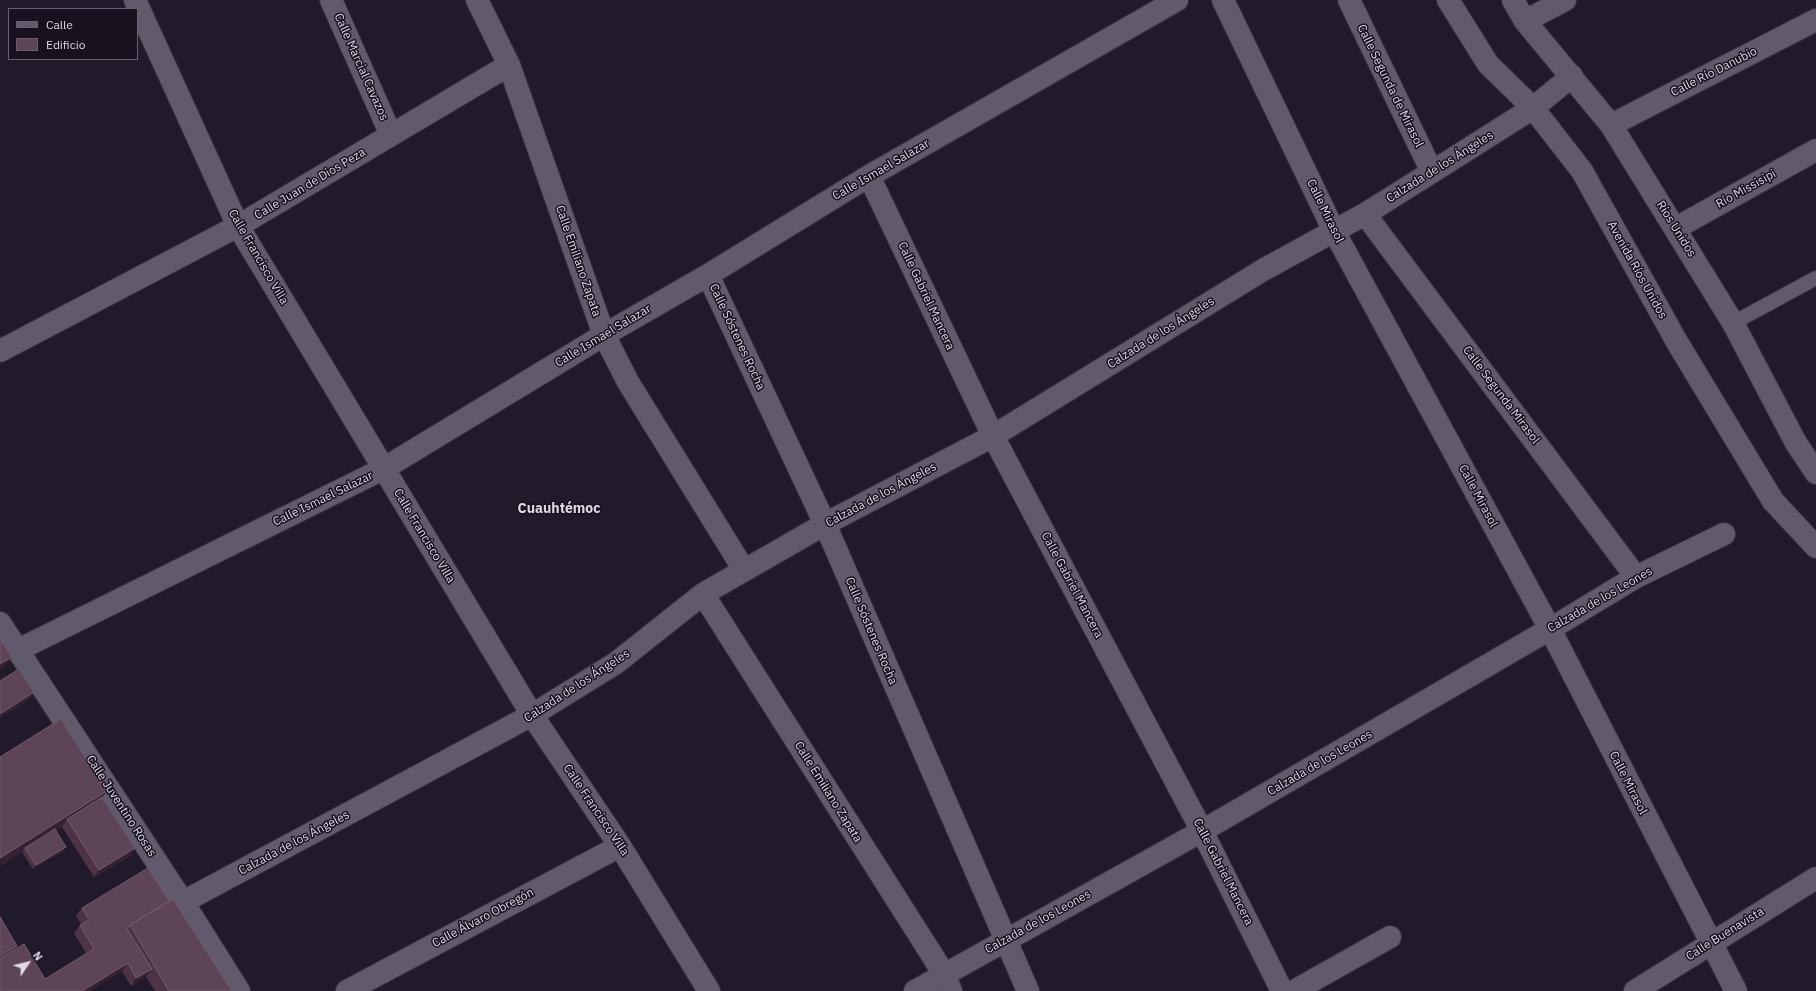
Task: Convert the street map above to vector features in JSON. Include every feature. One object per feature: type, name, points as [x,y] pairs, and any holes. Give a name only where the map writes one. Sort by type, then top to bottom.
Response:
[{"type":"street","name":"Calle Francisco Villa","points":[[135,0],[238,226],[532,715],[620,846],[709,991]]},
{"type":"street","name":"Calle Marcial Cavazos","points":[[331,0],[392,135]]},
{"type":"street","name":"Calle Emiliano Zapata","points":[[477,0],[509,66],[604,335],[628,382],[744,570]]},
{"type":"street","name":"Calle Ismael Salazar","points":[[18,650],[383,469],[604,335],[708,275],[869,176],[1177,0]]},
{"type":"street","name":"Calle Mirasol","points":[[1223,0],[1334,231],[1550,629],[1736,991]]},
{"type":"street","name":"Calle Segunda de Mirasol","points":[[1349,0],[1432,172]]},
{"type":"street","name":"Avenida Ríos Unidos","points":[[1448,0],[1488,64],[1533,108],[1582,171],[1677,342],[1773,501],[1816,547]]},
{"type":"street","name":"Ríos Unidos","points":[[1513,0],[1525,21],[1611,125],[1676,228],[1733,323],[1796,443],[1816,473]]},
{"type":"street","points":[[1525,21],[1565,0]]},
{"type":"street","name":"Calle Río Danubio","points":[[1611,125],[1816,20]]},
{"type":"street","name":"Calle Juan de Dios Peza","points":[[0,351],[238,226],[509,66]]},
{"type":"street","name":"Calzada de los Ángeles","points":[[183,902],[532,715],[616,663],[703,594],[825,524],[993,436],[1263,270],[1365,214],[1533,108],[1572,76]]},
{"type":"street","name":"Río Missisipi","points":[[1676,228],[1816,150]]},
{"type":"street","name":"Calle Gabriel Mancera","points":[[869,176],[993,436],[1202,831],[1282,991]]},
{"type":"street","name":"Calle Segunda Mirasol","points":[[1365,214],[1636,577]]},
{"type":"street","name":"Calle Sóstenes Rocha","points":[[708,275],[825,524],[1028,991]]},
{"type":"street","name":"Calzada de los Leones","points":[[916,991],[947,983],[1005,940],[1202,831],[1550,629],[1636,577],[1724,534]]},
{"type":"street","name":"Calle Emiliano Zapata","points":[[703,594],[947,983]]},
{"type":"street","name":"Calle Juventino Rosas","points":[[0,623],[183,902],[239,991]]},
{"type":"street","name":"Calle Álvaro Obregón","points":[[346,991],[620,846]]},
{"type":"street","name":"Calle Buenavista","points":[[1635,991],[1710,942],[1816,878]]},
{"type":"street","points":[[1294,991],[1390,937]]},
{"type":"lane","points":[[1733,323],[1816,278]]},
{"type":"building","points":[[0,639],[12,657],[0,664]]},
{"type":"building","points":[[19,669],[34,692],[0,714],[0,681]]},
{"type":"building","points":[[61,719],[107,791],[0,858],[0,757]]},
{"type":"building","points":[[102,797],[135,848],[99,870],[67,819]]},
{"type":"building","points":[[55,829],[66,847],[36,865],[25,848]]},
{"type":"building","points":[[148,868],[169,901],[130,925],[127,929],[152,969],[136,978],[128,963],[82,991],[0,991],[0,958],[24,944],[45,979],[94,949],[80,925],[89,920],[82,908]]},
{"type":"building","points":[[173,899],[232,991],[169,991],[130,925]]},
{"type":"building","points":[[0,917],[17,946],[0,956]]},
{"type":"district","name":"Cuauhtémoc","points":[[559,509]]}]
